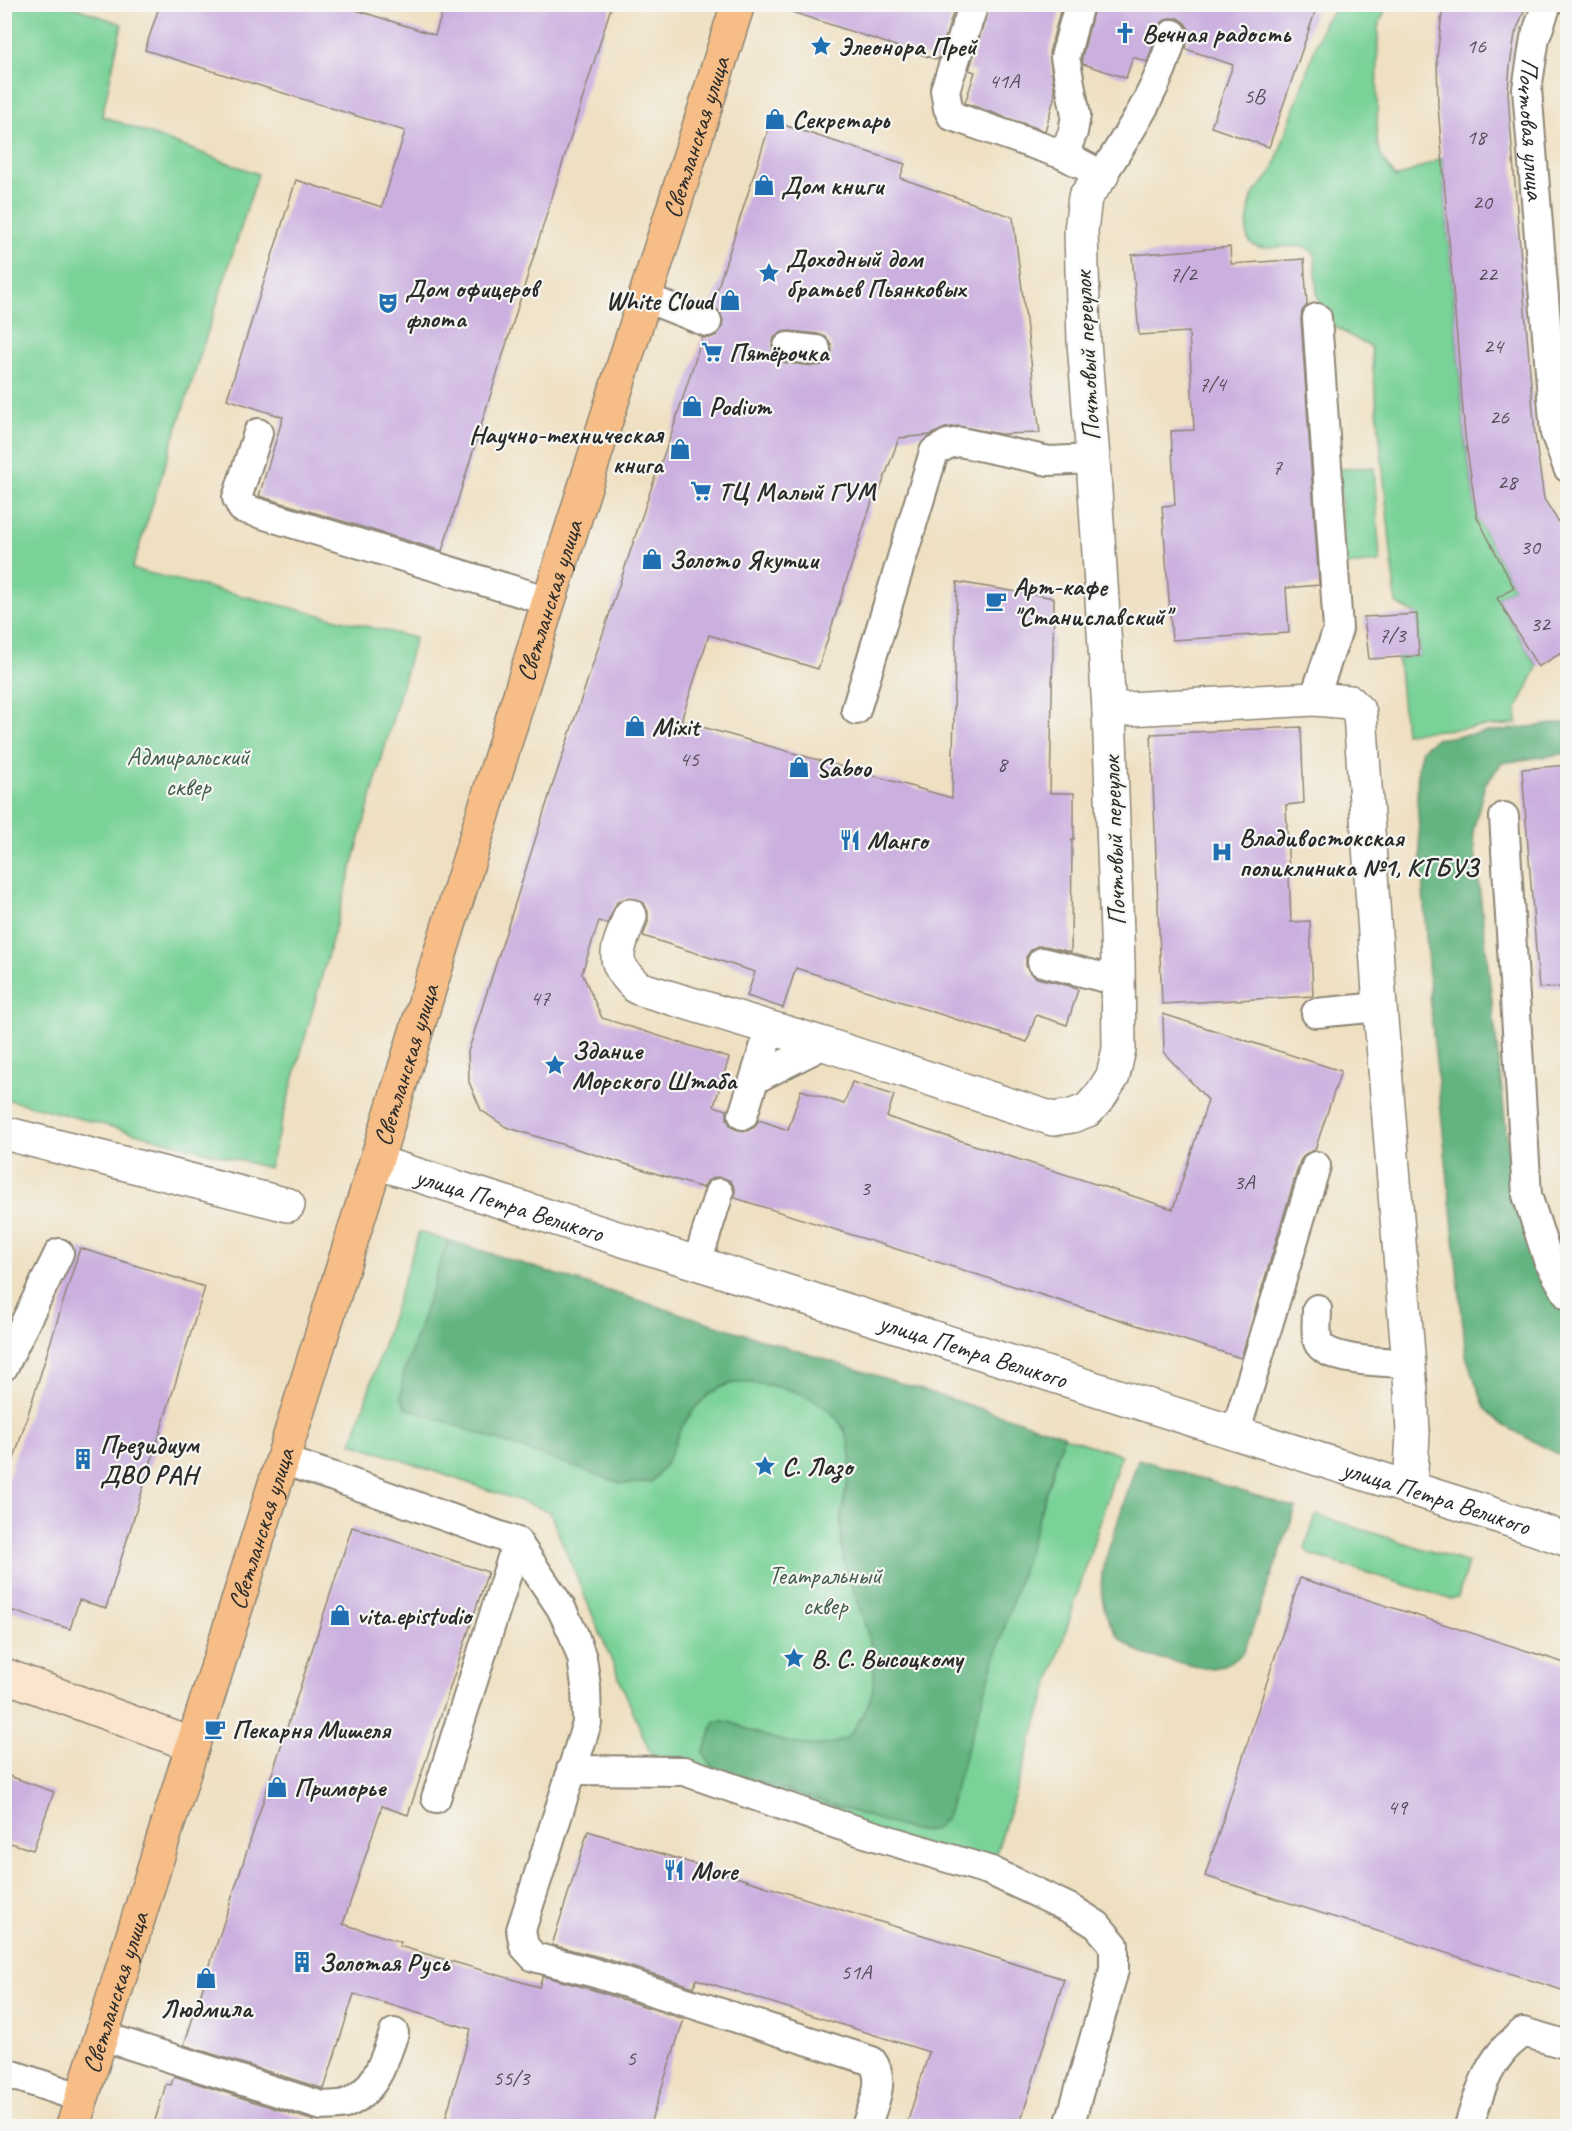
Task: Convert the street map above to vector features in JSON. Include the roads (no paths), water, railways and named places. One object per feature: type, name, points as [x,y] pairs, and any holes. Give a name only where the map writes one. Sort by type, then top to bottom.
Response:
[{"type":"main road","name":"Светланская улица","points":[[78,2112],[549,601],[646,298],[733,6]]},
{"type":"main road","points":[[4,1675],[193,1744]]},
{"type":"street","name":"Почтовый переулок","points":[[630,916],[617,964],[625,976],[638,988],[824,1044],[1053,1119],[1089,1110],[1101,1095],[1113,1076],[1119,1049],[1118,981],[1109,710],[1084,342],[1081,231],[1085,197],[1102,174]]},
{"type":"street","points":[[1109,710],[1314,699],[1350,702],[1360,713],[1413,1433],[1410,1490]]},
{"type":"street","points":[[4,1133],[288,1204]]},
{"type":"street","name":"улица Петра Великого","points":[[376,1162],[1568,1540]]},
{"type":"lane","points":[[974,4],[945,90],[952,116],[1064,155],[1102,174]]},
{"type":"lane","points":[[1064,155],[1073,132],[1076,115],[1065,57],[1079,4]]},
{"type":"lane","name":"Почтовая улица","points":[[1547,4],[1535,38],[1527,89],[1555,433],[1568,468]]},
{"type":"lane","name":"Почтовый переулок","points":[[1102,174],[1149,100],[1173,34]]},
{"type":"lane","points":[[646,298],[707,322]]},
{"type":"lane","points":[[1314,699],[1338,629],[1317,318]]},
{"type":"lane","points":[[788,346],[816,350]]},
{"type":"lane","points":[[258,433],[237,498],[242,507],[549,601]]},
{"type":"lane","points":[[856,710],[934,452],[948,444],[960,442],[1049,461],[1093,459]]},
{"type":"lane","points":[[1504,817],[1527,1195],[1548,1260],[1568,1295]]},
{"type":"lane","points":[[1042,962],[1118,981]]},
{"type":"lane","points":[[1316,1012],[1380,1007]]},
{"type":"lane","points":[[743,1115],[770,1029]]},
{"type":"lane","points":[[754,1079],[824,1044]]},
{"type":"lane","points":[[1235,1434],[1316,1166]]},
{"type":"lane","points":[[697,1263],[719,1193]]},
{"type":"lane","points":[[4,1366],[59,1253]]},
{"type":"lane","points":[[1317,1309],[1318,1341],[1321,1347],[1344,1357],[1408,1363]]},
{"type":"lane","points":[[282,1461],[334,1477],[517,1542],[561,1608],[582,1658],[586,1686],[587,1724],[521,1930],[524,1946],[534,1957],[595,1973],[872,2061],[879,2080],[866,2127]]},
{"type":"lane","points":[[436,1798],[517,1542]]},
{"type":"lane","points":[[571,1770],[684,1771],[839,1825],[991,1871],[1073,1910],[1097,1925],[1114,1945],[1114,1970],[1069,2127]]},
{"type":"lane","points":[[1469,2127],[1482,2086],[1492,2067],[1502,2051],[1523,2032],[1568,2045]]},
{"type":"lane","points":[[102,2036],[322,2106],[344,2104],[365,2092],[380,2071],[393,2033]]},
{"type":"lane","points":[[4,2072],[78,2112]]},
{"type":"place","name":"Вечная радость","points":[[1125,33]]},
{"type":"place","name":"Элеонора Прей","points":[[821,46]]},
{"type":"place","name":"Секретарь","points":[[775,119]]},
{"type":"place","name":"Дом книги","points":[[764,185]]},
{"type":"place","name":"Доходный дом братьев Пьянковых","points":[[769,273]]},
{"type":"place","name":"White Cloud","points":[[730,300]]},
{"type":"place","name":"Дом офицеров флота","points":[[388,303]]},
{"type":"place","name":"Пятёрочка","points":[[712,352]]},
{"type":"place","name":"Podium","points":[[692,406]]},
{"type":"place","name":"Научно-техническая книга","points":[[680,449]]},
{"type":"place","name":"ТЦ Малый ГУМ","points":[[701,491]]},
{"type":"place","name":"Золото Якутии","points":[[652,559]]},
{"type":"place","name":"Арт-кафе \"Станиславский\"","points":[[996,601]]},
{"type":"place","name":"Mixit","points":[[635,726]]},
{"type":"place","name":"Saboo","points":[[799,767]]},
{"type":"place","name":"Манго","points":[[850,840]]},
{"type":"place","name":"Владивостокская поликлиника №1, КГБУЗ","points":[[1222,852]]},
{"type":"place","name":"Здание Морского Штаба","points":[[555,1065]]},
{"type":"place","name":"Президиум ДВО РАН","points":[[83,1459]]},
{"type":"place","name":"С. Лазо","points":[[765,1466]]},
{"type":"place","name":"vita.epistudio","points":[[340,1615]]},
{"type":"place","name":"В. С. Высоцкому","points":[[794,1658]]},
{"type":"place","name":"Пекарня Мишеля","points":[[215,1729]]},
{"type":"place","name":"Приморье","points":[[277,1787]]},
{"type":"place","name":"More","points":[[674,1870]]},
{"type":"place","name":"Золотая Русь","points":[[302,1962]]},
{"type":"place","name":"Людмила","points":[[206,1978]]},
{"type":"park label","name":"Адмиральский сквер","points":[[188,771]]},
{"type":"park label","name":"Театральный сквер","points":[[825,1590]]}]
